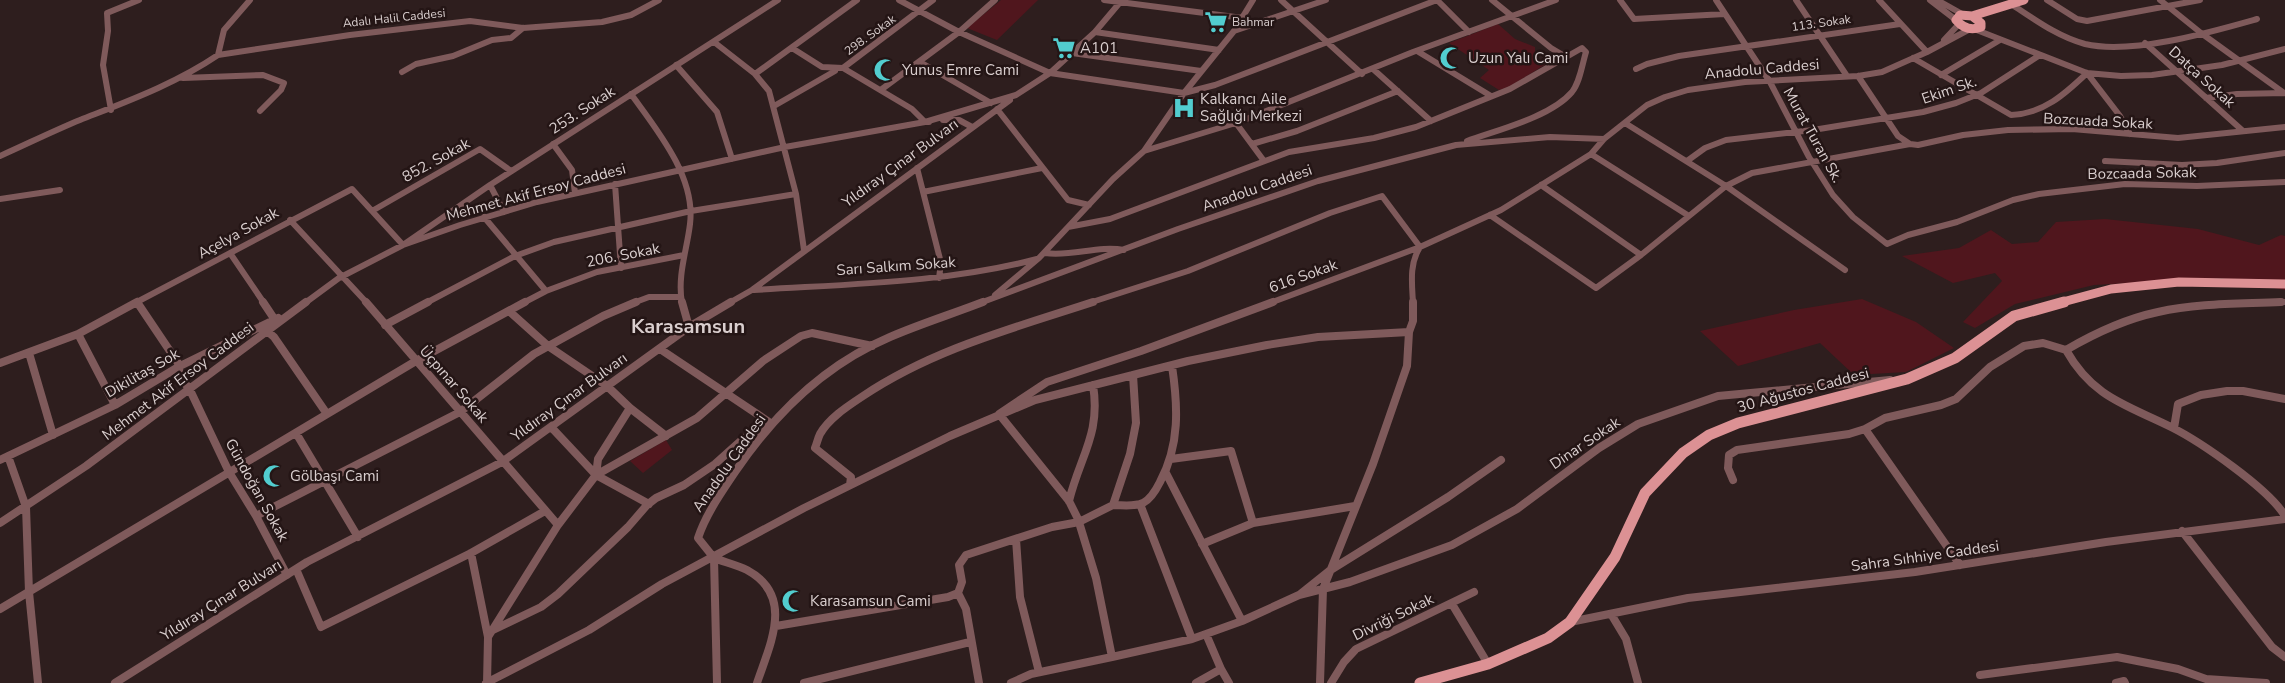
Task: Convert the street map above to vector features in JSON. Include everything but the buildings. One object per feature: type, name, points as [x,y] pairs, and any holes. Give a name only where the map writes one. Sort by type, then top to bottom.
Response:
[{"type":"main road","points":[[1977,27],[1958,22],[1958,16],[2024,0]]},
{"type":"main road","points":[[1977,27],[2007,5]]},
{"type":"main road","points":[[1968,15],[1977,27]]},
{"type":"main road","name":"30 Ağustos Caddesi","points":[[1420,683],[1488,664],[1548,638],[1570,622],[1615,557],[1645,493],[1683,453],[1709,435],[1738,422],[1907,379],[1955,358],[2014,316],[2111,289],[2179,282],[2285,284]]},
{"type":"street","points":[[111,110],[103,65],[108,31],[106,13],[139,0]]},
{"type":"street","points":[[218,55],[218,41],[224,28],[250,0]]},
{"type":"street","name":"Adalı Halil Caddesi","points":[[0,156],[82,120],[111,110],[205,65],[218,55],[350,34],[470,21],[523,28],[602,22],[630,15],[659,0]]},
{"type":"street","name":"253. Sokak","points":[[403,245],[511,171],[778,0]]},
{"type":"street","points":[[754,74],[857,0]]},
{"type":"street","points":[[899,0],[959,32],[1050,74],[1184,93],[1215,85],[1437,0],[1469,32]]},
{"type":"street","name":"298. Sokak","points":[[843,68],[933,0]]},
{"type":"street","points":[[882,90],[959,32],[995,0]]},
{"type":"street","points":[[1104,0],[1242,18]]},
{"type":"street","points":[[990,300],[1042,255],[1113,179],[1144,151],[1184,93],[1234,31],[1253,0]]},
{"type":"street","points":[[1280,0],[1296,12],[1362,74]]},
{"type":"street","points":[[1234,31],[1296,12],[1326,0]]},
{"type":"street","points":[[1492,0],[1546,44],[1566,57]]},
{"type":"street","points":[[1144,151],[1180,142],[1236,123],[1373,68],[1556,0]]},
{"type":"street","points":[[1620,0],[1634,19],[1726,14]]},
{"type":"street","name":"Murat Turan Sk.","points":[[1716,0],[1770,82],[1811,161],[1832,195],[1853,217],[1888,244]]},
{"type":"street","points":[[1796,0],[1847,76]]},
{"type":"street","points":[[1879,0],[1927,52]]},
{"type":"street","points":[[1930,0],[1958,22],[1937,46]]},
{"type":"street","points":[[1937,0],[1968,15]]},
{"type":"street","points":[[2047,0],[2077,19],[2087,21],[2200,0]]},
{"type":"street","points":[[2160,0],[2201,33],[2284,93]]},
{"type":"street","points":[[1050,74],[1095,32],[1121,2]]},
{"type":"street","points":[[2007,5],[2083,44],[2106,48],[2220,30],[2256,19]]},
{"type":"street","name":"113. Sokak","points":[[1636,70],[1647,64],[1679,56],[1900,24]]},
{"type":"street","points":[[1937,46],[1977,27],[1998,39],[2087,73],[2121,76],[2176,71],[2240,61],[2285,50]]},
{"type":"street","points":[[402,72],[416,64],[453,56],[492,40],[510,38],[523,28]]},
{"type":"street","points":[[1095,32],[1219,50]]},
{"type":"street","points":[[1941,75],[1998,39]]},
{"type":"street","points":[[714,42],[754,74],[769,91],[796,194],[804,250]]},
{"type":"street","name":"Datça Sokak","points":[[2145,42],[2243,131]]},
{"type":"street","name":"Anadolu Caddesi","points":[[714,558],[698,538],[703,522],[752,448],[772,424],[814,382],[851,356],[872,346],[1196,222],[1318,181],[1456,145],[1550,137],[1604,139],[1647,106],[1665,97],[1688,90],[1745,82],[1858,76],[1882,72],[1937,46]]},
{"type":"street","points":[[792,48],[825,70],[836,70]]},
{"type":"street","points":[[1068,227],[1110,219],[1264,161],[1318,146],[1374,138],[1431,122],[1510,89],[1582,48],[1586,52],[1573,90],[1564,99],[1529,118],[1456,145]]},
{"type":"street","points":[[1418,51],[1491,96]]},
{"type":"street","points":[[1072,53],[1201,71]]},
{"type":"street","name":"Ekim Sk.","points":[[1687,161],[1705,148],[1726,140],[1885,119],[1923,112],[1956,103],[1976,94],[1981,94],[2040,55]]},
{"type":"street","points":[[1914,58],[2011,115],[2024,116],[2032,113],[2071,89],[2087,73]]},
{"type":"street","points":[[920,62],[994,106],[1068,200],[1089,205]]},
{"type":"street","points":[[676,65],[718,112],[732,159]]},
{"type":"street","points":[[774,106],[836,70],[843,68],[912,109],[925,122],[959,120],[972,127]]},
{"type":"street","points":[[1373,68],[1431,122]]},
{"type":"street","points":[[2087,73],[2120,116],[2130,134]]},
{"type":"street","name":"Yıldıray Çınar Bulvarı","points":[[115,683],[296,569],[502,462],[552,428],[689,327],[752,290],[985,118],[994,106],[1050,74]]},
{"type":"street","points":[[178,78],[263,76],[284,83],[281,90],[260,111]]},
{"type":"street","points":[[1858,76],[1885,119],[1898,136],[1910,144]]},
{"type":"street","points":[[1252,144],[1297,131],[1398,91]]},
{"type":"street","points":[[2206,98],[2237,94],[2284,93]]},
{"type":"street","points":[[631,94],[647,116],[679,170],[689,195],[691,211],[684,255],[681,297],[689,327]]},
{"type":"street","name":"Mehmet Akif Ersoy Caddesi","points":[[0,523],[26,507],[190,390],[297,308],[343,276],[403,245],[504,212],[614,184],[785,147],[925,122],[967,110],[994,106]]},
{"type":"street","points":[[967,110],[978,110],[985,114],[985,118]]},
{"type":"street","points":[[1236,123],[1264,161]]},
{"type":"street","points":[[1625,123],[1726,186],[1845,270]]},
{"type":"street","name":"Bozcuada Sokak","points":[[1490,215],[1596,288],[1642,255],[1726,186],[1752,173],[1910,144],[1918,145],[1963,134],[2008,130],[2072,129],[2178,138],[2285,127]]},
{"type":"street","name":"616 Sokak","points":[[999,414],[1048,382],[1141,351],[1420,247],[1490,215],[1591,154],[1604,139]]},
{"type":"street","points":[[553,144],[572,170],[576,193]]},
{"type":"street","name":"852. Sokak","points":[[372,211],[480,149],[511,171]]},
{"type":"street","points":[[2105,160],[2182,165],[2217,164],[2285,153]]},
{"type":"street","points":[[1591,154],[1689,216]]},
{"type":"street","points":[[917,168],[941,263],[939,278]]},
{"type":"street","points":[[923,192],[1042,168]]},
{"type":"street","name":"Bozcaada Sokak","points":[[1888,244],[1908,234],[1957,222],[2013,200],[2039,194],[2125,184],[2197,186],[2285,182]]},
{"type":"street","points":[[614,184],[621,268]]},
{"type":"street","points":[[490,185],[504,212]]},
{"type":"street","points":[[1541,185],[1642,255]]},
{"type":"street","name":"Açelya Sokak","points":[[0,363],[78,334],[290,220],[352,189],[372,211]]},
{"type":"street","points":[[0,199],[60,190]]},
{"type":"street","points":[[385,325],[515,256],[554,242],[691,211],[796,194]]},
{"type":"street","points":[[850,485],[850,477],[815,448],[816,439],[826,426],[864,395],[928,358],[956,347],[1188,271],[1330,214],[1382,196],[1420,247],[1414,256],[1412,269],[1413,320],[1409,332],[1407,366],[1373,464],[1328,570],[1323,589],[1320,683]]},
{"type":"street","points":[[372,211],[403,245]]},
{"type":"street","points":[[484,218],[546,291]]},
{"type":"street","name":"Üçpınar Sokak","points":[[290,220],[343,276],[558,526]]},
{"type":"street","points":[[1042,255],[1060,255],[1113,248],[1124,250]]},
{"type":"street","points":[[230,253],[274,320]]},
{"type":"street","name":"206. Sokak","points":[[0,609],[416,361],[546,291],[578,278],[621,268],[665,262],[684,255]]},
{"type":"street","name":"Sarı Salkım Sokak","points":[[752,290],[939,278],[994,270],[1042,255]]},
{"type":"street","points":[[256,516],[460,412],[534,354],[548,346],[626,306],[648,298],[681,297]]},
{"type":"street","points":[[137,302],[180,366]]},
{"type":"street","points":[[1734,480],[1727,463],[1729,455],[1738,450],[1849,434],[1865,429],[1887,416],[1934,407],[1954,400],[1964,394],[1976,379],[1990,367],[2014,350],[2038,343],[2053,345],[2066,350],[2124,321],[2172,310],[2285,302]]},
{"type":"street","name":"Dikilitaş Sok","points":[[4,458],[115,405],[180,366],[297,308]]},
{"type":"street","points":[[509,311],[548,346],[607,386],[630,408],[666,436]]},
{"type":"street","points":[[267,331],[274,337],[327,414]]},
{"type":"street","points":[[486,683],[589,630],[662,584],[714,558],[804,508],[999,414],[1035,400],[1227,352],[1335,336],[1409,332]]},
{"type":"street","points":[[489,634],[558,526],[596,475],[697,418],[726,393],[746,379],[763,362],[801,336],[812,333],[872,346]]},
{"type":"street","points":[[78,334],[115,405]]},
{"type":"street","points":[[660,349],[772,424]]},
{"type":"street","name":"Sahra Sıhhiye Caddesi","points":[[1570,622],[1688,598],[1798,587],[1960,565],[2182,531],[2285,518],[2281,508],[2268,494],[2174,428],[2135,412],[2091,383],[2072,364],[2066,350]]},
{"type":"street","points":[[29,352],[53,435]]},
{"type":"street","name":"Gündoğan Sokak","points":[[180,366],[178,374],[190,390],[229,472],[256,516],[287,575]]},
{"type":"street","points":[[979,683],[970,642],[966,609],[958,594],[962,582],[959,565],[966,555],[1079,522],[1113,505],[1140,504],[1150,499],[1166,473],[1176,442],[1178,404],[1172,366]]},
{"type":"street","points":[[1113,505],[1130,454],[1136,423],[1132,375]]},
{"type":"street","name":"Dinar Sokak","points":[[1299,595],[1350,582],[1452,546],[1517,509],[1599,448],[1638,424],[1718,396],[1821,385],[1907,379]]},
{"type":"street","points":[[1069,502],[1071,489],[1096,421],[1097,402],[1093,385]]},
{"type":"street","points":[[2174,428],[2178,404],[2192,396],[2242,391],[2275,399],[2285,399]]},
{"type":"street","points":[[596,475],[598,459],[630,408]]},
{"type":"street","points":[[999,414],[1069,502],[1079,522],[1092,564],[1112,657]]},
{"type":"street","points":[[489,634],[541,607],[558,594],[581,570],[628,528],[656,498],[684,485],[715,464],[756,430],[772,424]]},
{"type":"street","points":[[552,428],[596,475],[649,504]]},
{"type":"street","points":[[1865,429],[1960,565]]},
{"type":"street","points":[[296,434],[326,480],[358,537]]},
{"type":"street","points":[[1171,459],[1231,451],[1253,523]]},
{"type":"street","points":[[4,458],[26,507],[29,592],[38,683]]},
{"type":"street","points":[[1011,683],[1039,672],[1192,639],[1242,621],[1299,595],[1328,570],[1448,497],[1501,460]]},
{"type":"street","points":[[1166,473],[1242,621]]},
{"type":"street","points":[[1140,504],[1192,639]]},
{"type":"street","points":[[1202,544],[1253,523],[1355,506]]},
{"type":"street","points":[[296,569],[321,627],[471,553],[545,511]]},
{"type":"street","points":[[2182,531],[2272,647],[2285,658]]},
{"type":"street","points":[[1016,539],[1020,597],[1039,672]]},
{"type":"street","points":[[471,553],[489,634],[486,683]]},
{"type":"street","points":[[714,558],[747,570],[765,585],[774,608],[776,626],[757,683]]},
{"type":"street","points":[[714,558],[717,683]]},
{"type":"street","name":"Divriği Sokak","points":[[1331,683],[1344,662],[1356,649],[1474,592]]},
{"type":"street","points":[[776,626],[958,594]]},
{"type":"street","points":[[1452,604],[1458,610],[1488,664]]},
{"type":"street","points":[[1611,614],[1626,639],[1638,683]]},
{"type":"street","points":[[1206,634],[1228,683]]},
{"type":"street","points":[[804,683],[970,642]]},
{"type":"street","points":[[1980,675],[2117,657],[2178,669],[2206,679],[2266,683]]},
{"type":"street","points":[[1196,683],[1221,669]]},
{"type":"shaded area","points":[[1001,0],[1038,0],[997,40],[967,28]]},
{"type":"shaded area","points":[[1498,24],[1515,39],[1535,47],[1535,59],[1546,64],[1509,87],[1499,90],[1480,78],[1489,70],[1449,43]]},
{"type":"shaded area","points":[[2105,219],[2198,229],[2259,245],[2281,235],[2285,236],[2285,290],[2221,278],[2094,285],[2015,304],[1975,328],[1963,322],[2002,281],[1995,273],[1953,283],[1902,256],[1959,248],[1991,230],[2012,244],[2038,242],[2056,222]]},
{"type":"shaded area","points":[[1862,299],[1916,322],[1954,348],[1906,372],[1854,375],[1820,343],[1738,366],[1700,331],[1794,310]]},
{"type":"shaded area","points":[[666,440],[672,450],[643,473],[630,461]]},
{"type":"place","name":"Bahmar","points":[[1216,22]]},
{"type":"place","name":"A101","points":[[1064,48]]},
{"type":"place","name":"Uzun Yalı Cami","points":[[1451,58]]},
{"type":"place","name":"Yunus Emre Cami","points":[[885,70]]},
{"type":"place","name":"Kalkancı Aile Sağlığı Merkezi","points":[[1184,108]]},
{"type":"place","name":"Gölbaşı Cami","points":[[274,476]]},
{"type":"place","name":"Karasamsun Cami","points":[[793,601]]},
{"type":"district","name":"Karasamsun","points":[[688,326]]}]
